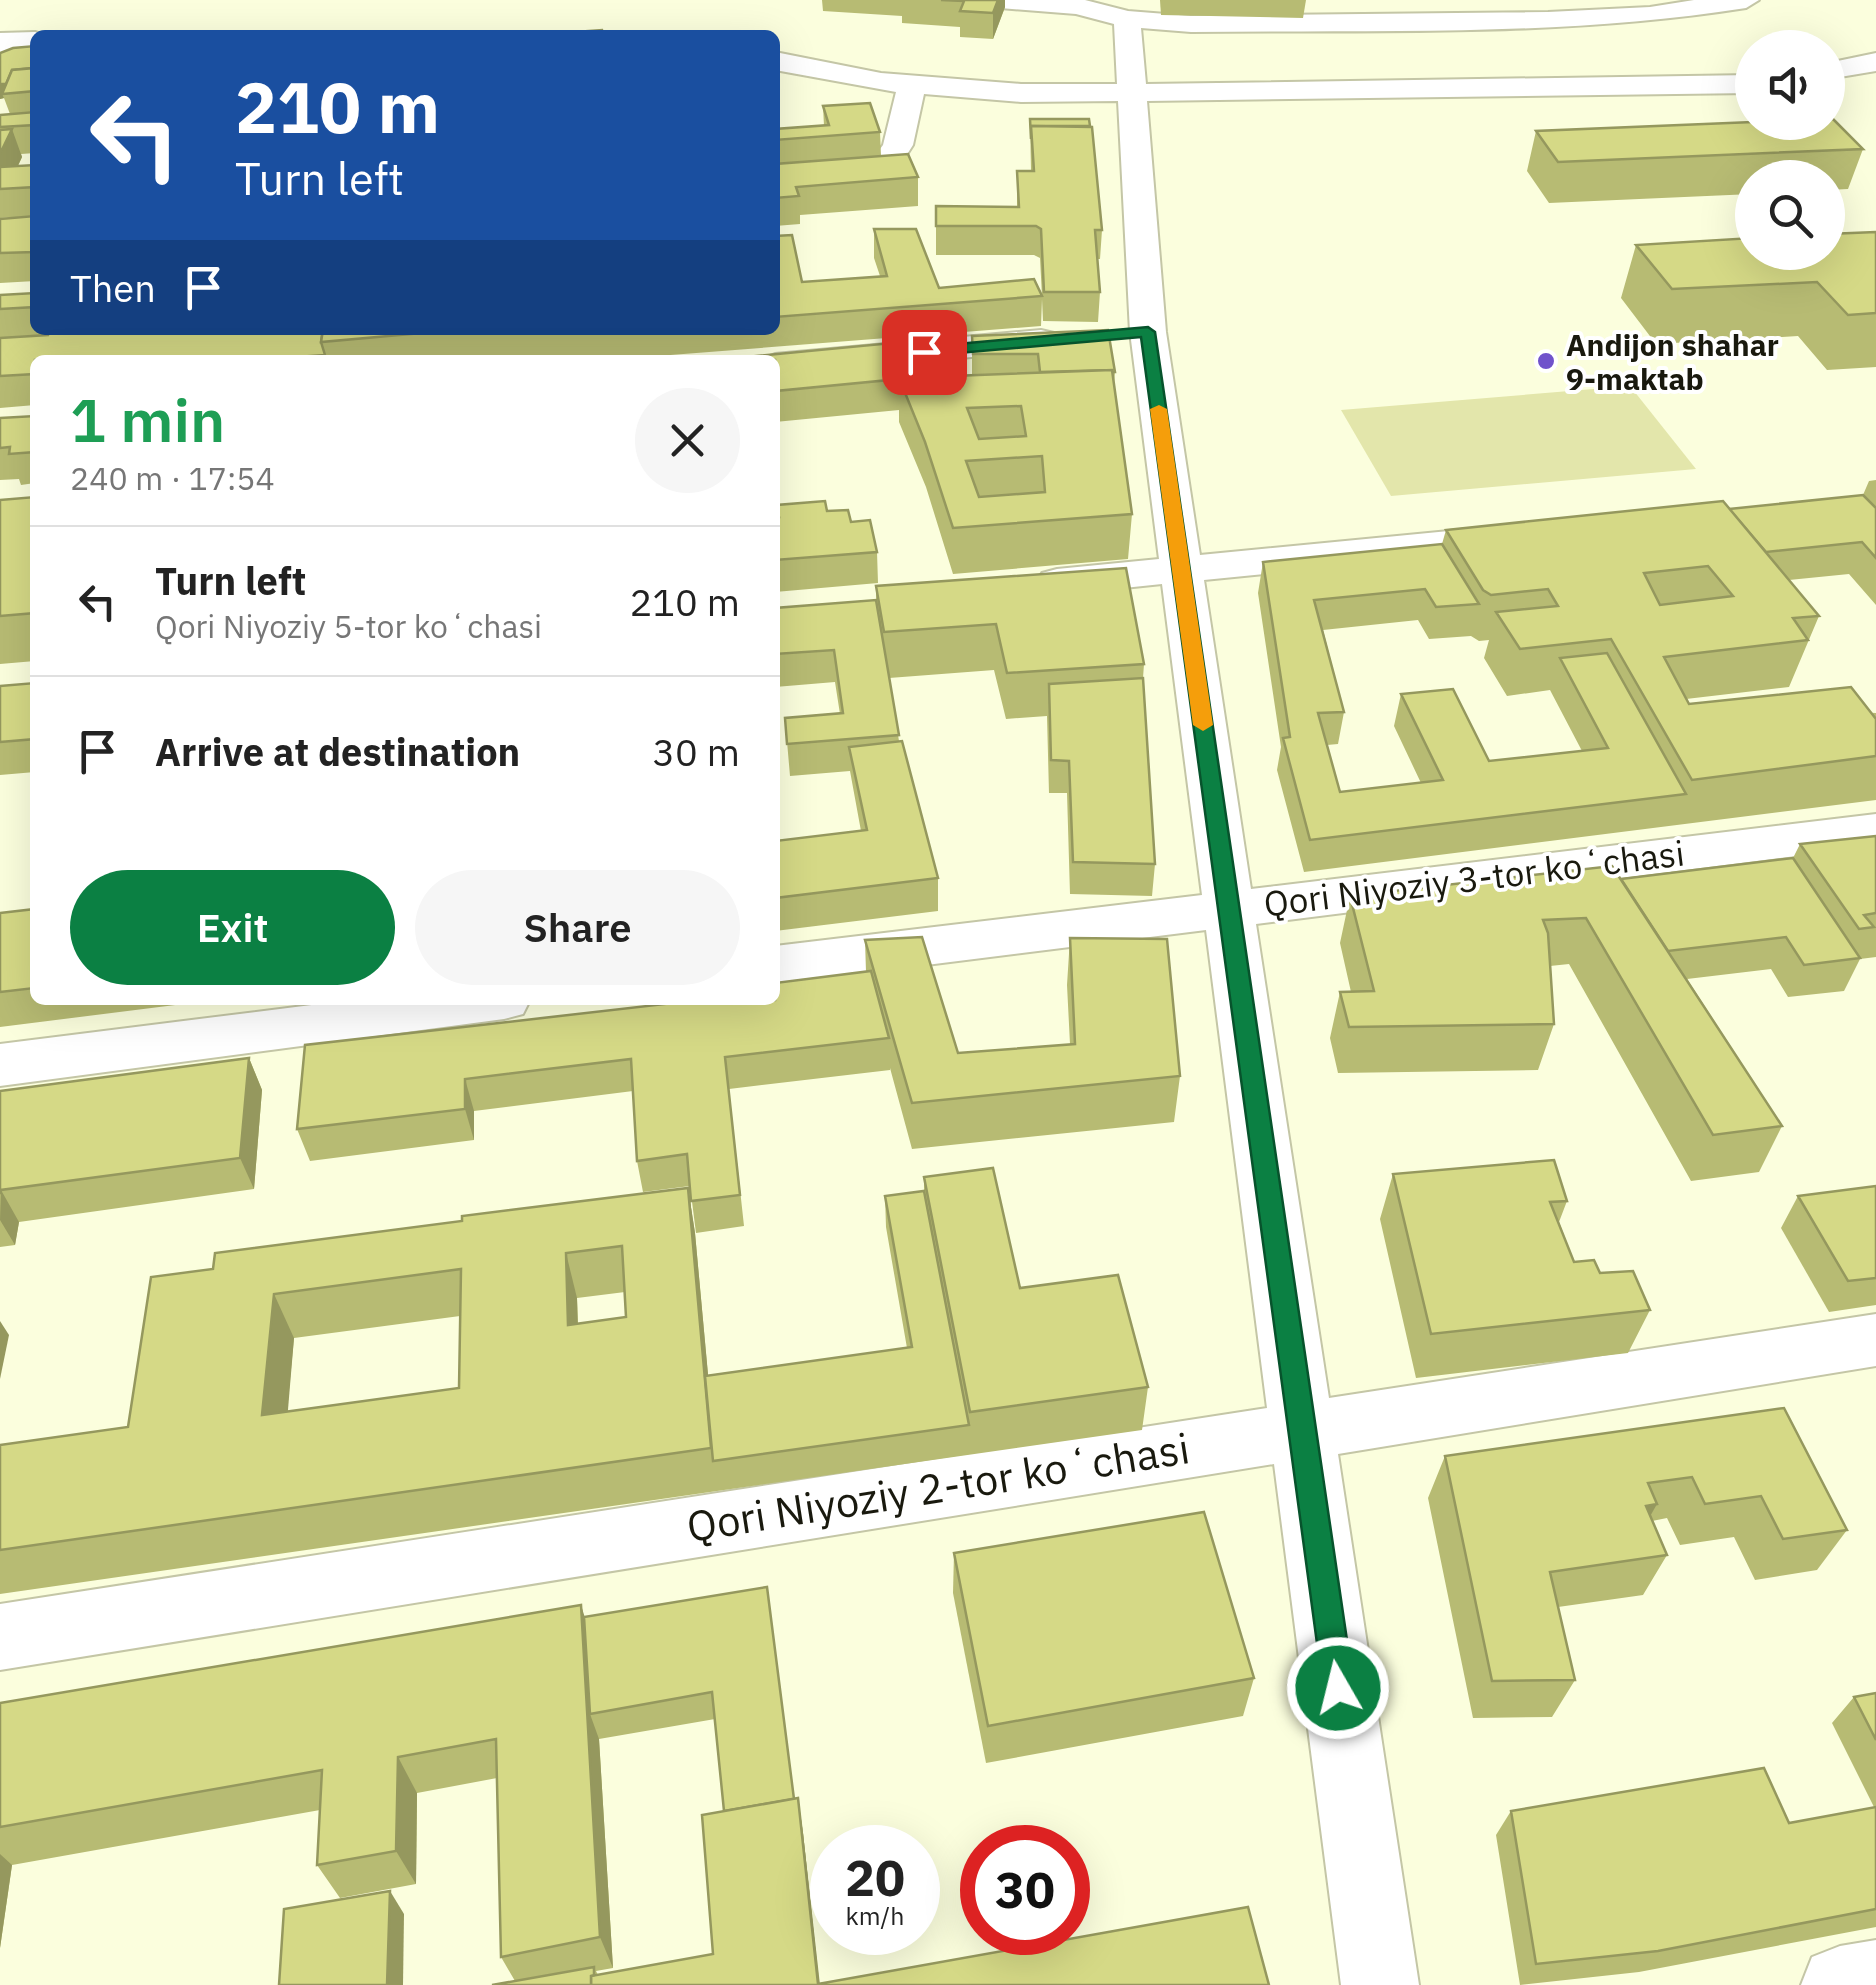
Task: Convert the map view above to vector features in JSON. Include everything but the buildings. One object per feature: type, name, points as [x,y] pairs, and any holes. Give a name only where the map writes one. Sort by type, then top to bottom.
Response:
[{"type":"street","points":[[1000,0],[1076,3],[1128,28],[1548,20],[1650,14],[1746,0]]},
{"type":"street","points":[[1128,28],[1133,90],[1128,333],[1182,569],[1380,1985]]},
{"type":"street","points":[[780,61],[912,84],[1021,93],[1735,84]]},
{"type":"street","points":[[1845,68],[1876,62]]},
{"type":"street","points":[[780,176],[843,170],[888,160],[898,145],[912,84]]},
{"type":"street","points":[[780,365],[1069,339]]},
{"type":"street","points":[[1027,585],[1558,532]]},
{"type":"street","name":"Qori Niyoziy 3-tor koʻchasi","points":[[780,964],[1876,830]]},
{"type":"street","points":[[0,1065],[465,1005]]},
{"type":"street","name":"Qori Niyoziy 2-tor koʻchasi","points":[[0,1636],[1876,1340]]},
{"type":"street","points":[[1840,1985],[1876,1979]]},
{"type":"green space","points":[[1630,386],[1696,469],[1391,496],[1341,410]]},
{"type":"slow traffic","points":[[1159,409],[1203,725]]},
{"type":"place","name":"Andijon shahar 9-maktab","points":[[1546,361]]},
{"type":"route","points":[[924,352],[1148,332],[1338,1688]]}]
